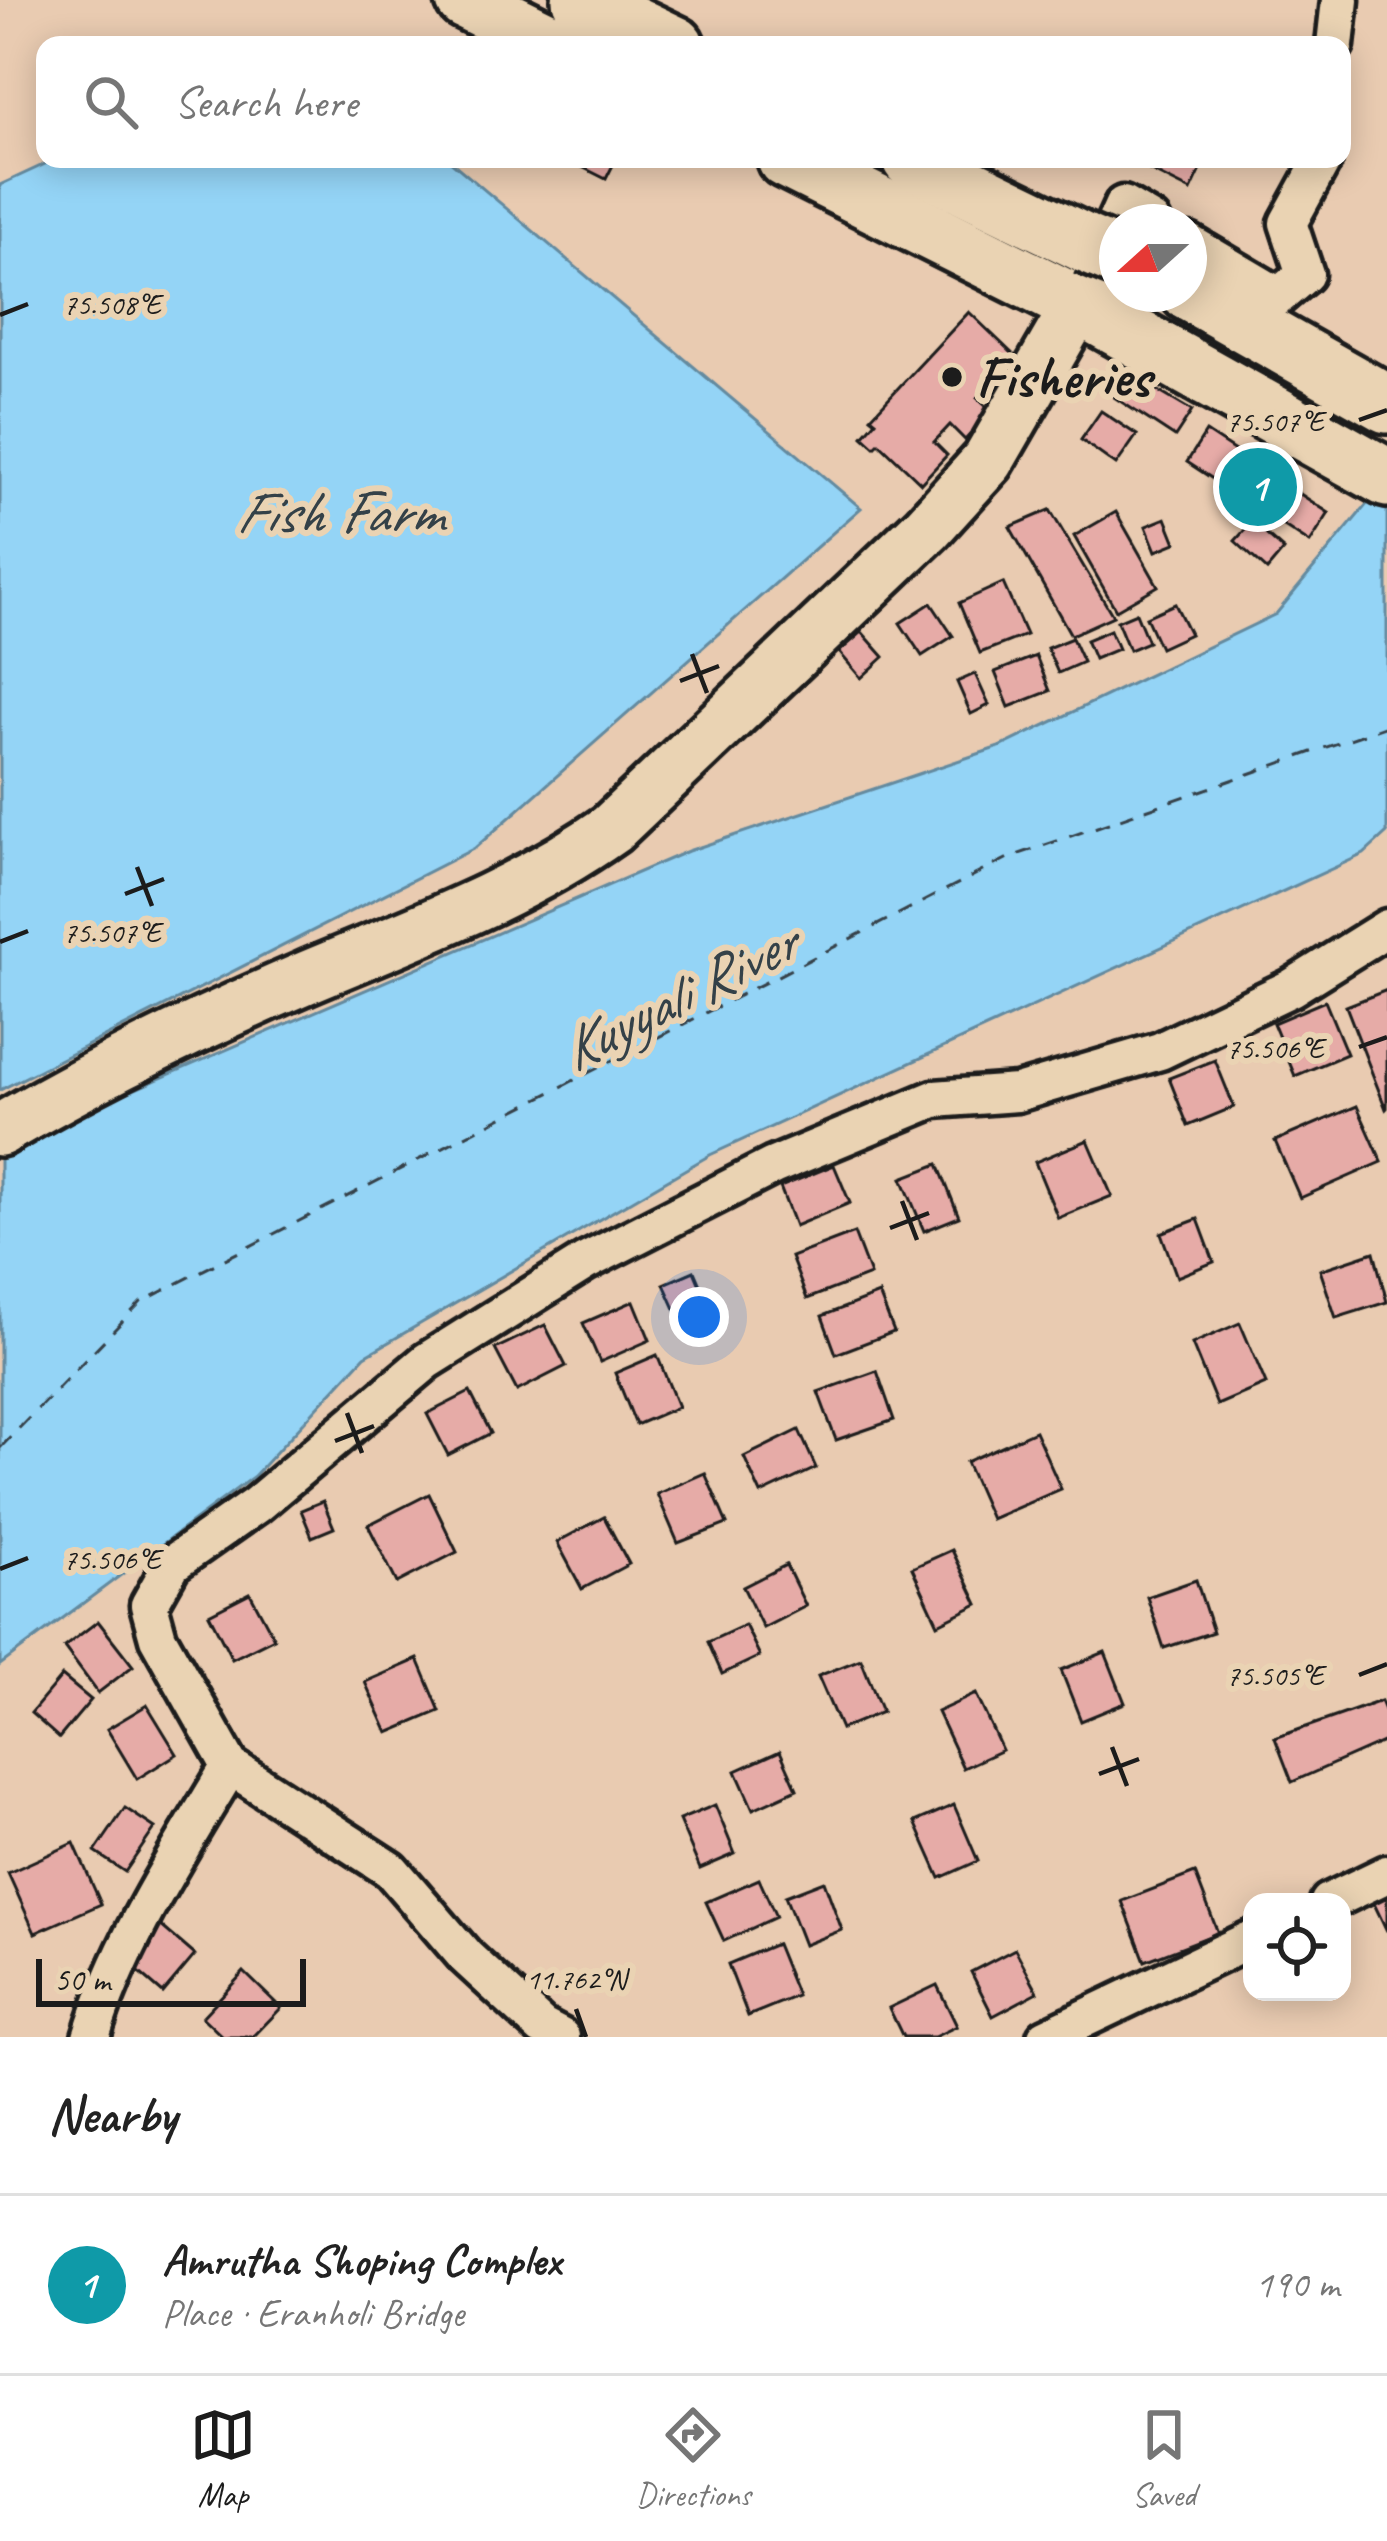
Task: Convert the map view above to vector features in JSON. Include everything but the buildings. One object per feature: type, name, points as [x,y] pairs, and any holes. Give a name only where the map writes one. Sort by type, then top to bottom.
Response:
[{"type":"main road","points":[[464,0],[538,36]]},
{"type":"main road","points":[[581,0],[656,36]]},
{"type":"main road","points":[[804,168],[1078,305],[1378,473]]},
{"type":"main road","points":[[930,168],[1099,249]]},
{"type":"main road","points":[[1207,302],[1387,404]]},
{"type":"main road","points":[[0,1130],[157,1043],[566,861],[611,829],[928,528],[988,461],[1078,305]]},
{"type":"street","points":[[1336,36],[1340,0]]},
{"type":"street","points":[[1207,254],[1279,296],[1305,274],[1288,223],[1318,168]]},
{"type":"street","points":[[1078,305],[1099,258]]},
{"type":"street","points":[[561,2037],[542,2027],[466,1957],[391,1870],[230,1766],[158,1638],[149,1605],[172,1564],[256,1505],[427,1360],[585,1262],[773,1166],[934,1100],[1018,1093],[1160,1051],[1291,988],[1387,928]]},
{"type":"street","points":[[91,2037],[157,1891],[230,1766]]},
{"type":"street","points":[[1348,1893],[1387,1874]]},
{"type":"street","points":[[1046,2037],[1243,1943]]},
{"type":"water","name":"Fish Farm","points":[[37,168],[459,168],[861,508],[475,848],[0,1090],[0,185]]},
{"type":"water","name":"Kuyyali River","points":[[1387,480],[1387,833],[1364,854],[710,1155],[365,1356],[254,1476],[0,1665],[0,1152],[17,1140],[688,851],[1002,746],[1276,614]]},
{"type":"ferry route","points":[[0,1448],[141,1302],[1008,858],[1387,726]]},
{"type":"place","name":"Fisheries","points":[[952,377]]},
{"type":"place","name":"Amrutha Shoping Complex","points":[[1258,487]]}]
